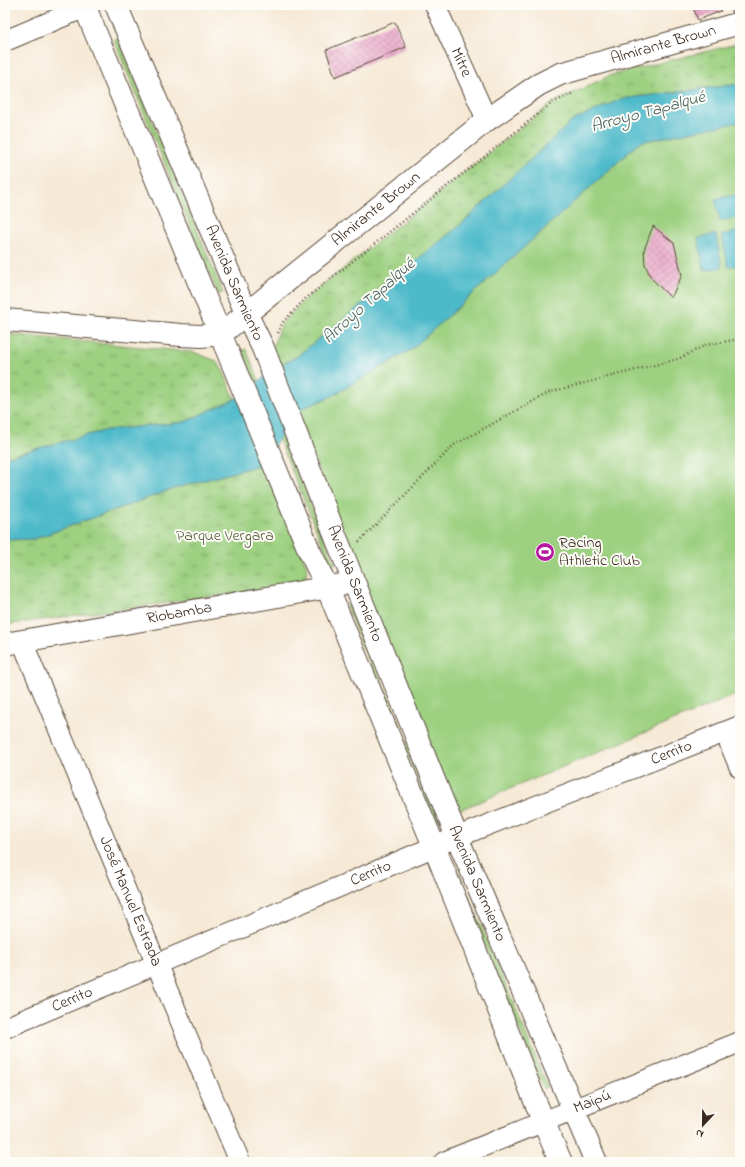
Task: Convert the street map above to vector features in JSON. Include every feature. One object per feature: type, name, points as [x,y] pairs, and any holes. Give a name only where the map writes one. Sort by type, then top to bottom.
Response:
[{"type":"main road","name":"Avenida Sarmiento","points":[[116,5],[246,313],[270,342],[335,535],[354,583],[457,837],[596,1162]]},
{"type":"main road","name":"Avenida Sarmiento","points":[[86,6],[309,550],[327,587],[434,846],[543,1121],[561,1162]]},
{"type":"main road","name":"Almirante Brown","points":[[221,334],[487,120],[538,85],[560,74],[740,24]]},
{"type":"main road","points":[[5,320],[181,335],[201,336],[221,334]]},
{"type":"main road","name":"Riobamba","points":[[14,642],[354,583]]},
{"type":"street","name":"Mitre","points":[[435,5],[487,120]]},
{"type":"street","points":[[5,41],[86,6]]},
{"type":"street","name":"José Manuel Estrada","points":[[14,642],[156,963],[240,1162]]},
{"type":"street","points":[[733,729],[740,768]]},
{"type":"street","name":"Cerrito","points":[[5,1028],[434,846],[733,729]]},
{"type":"street","name":"Maipú","points":[[444,1162],[740,1042]]},
{"type":"path","points":[[270,342],[282,322],[305,300],[552,103],[578,91]]},
{"type":"path","points":[[344,557],[454,445],[550,392],[678,359],[706,345],[740,339]]},
{"type":"green space","points":[[118,38],[223,293],[218,294],[114,40]]},
{"type":"green space","points":[[740,43],[740,84],[621,99],[572,121],[459,226],[296,357],[279,366],[272,348],[282,323],[305,299],[552,103],[611,75]]},
{"type":"green space","name":"Racing Athletic Club","points":[[740,122],[740,693],[450,814],[296,411],[332,396],[412,349],[640,142]]},
{"type":"green space","points":[[5,334],[193,352],[217,361],[235,399],[184,422],[107,430],[5,457]]},
{"type":"green space","points":[[246,349],[335,563],[331,565],[242,350]]},
{"type":"green space","name":"Parque Vergara","points":[[263,464],[307,567],[306,577],[297,585],[5,625],[5,540],[34,539],[173,489]]},
{"type":"green space","points":[[350,605],[439,819],[435,821],[346,606]]},
{"type":"green space","points":[[459,873],[548,1087],[544,1089],[455,874]]},
{"type":"water","name":"Arroyo Tapalqué","points":[[740,84],[740,122],[640,142],[412,349],[332,396],[296,411],[263,464],[173,489],[34,539],[5,540],[5,457],[107,430],[184,422],[235,399],[279,366],[296,357],[459,226],[572,121],[621,99]]},
{"type":"water","points":[[740,194],[740,217],[720,221],[715,199]]},
{"type":"water","points":[[740,231],[740,265],[728,267],[722,235]]},
{"type":"water","points":[[716,234],[722,267],[704,271],[698,238]]},
{"type":"building","points":[[692,5],[718,5],[721,11],[698,20]]},
{"type":"building","points":[[395,22],[406,47],[335,77],[326,50]]},
{"type":"building","points":[[653,226],[674,243],[682,275],[671,298],[651,278],[645,264],[644,250]]},
{"type":"place","name":"Racing Athletic Club","points":[[545,552]]}]
